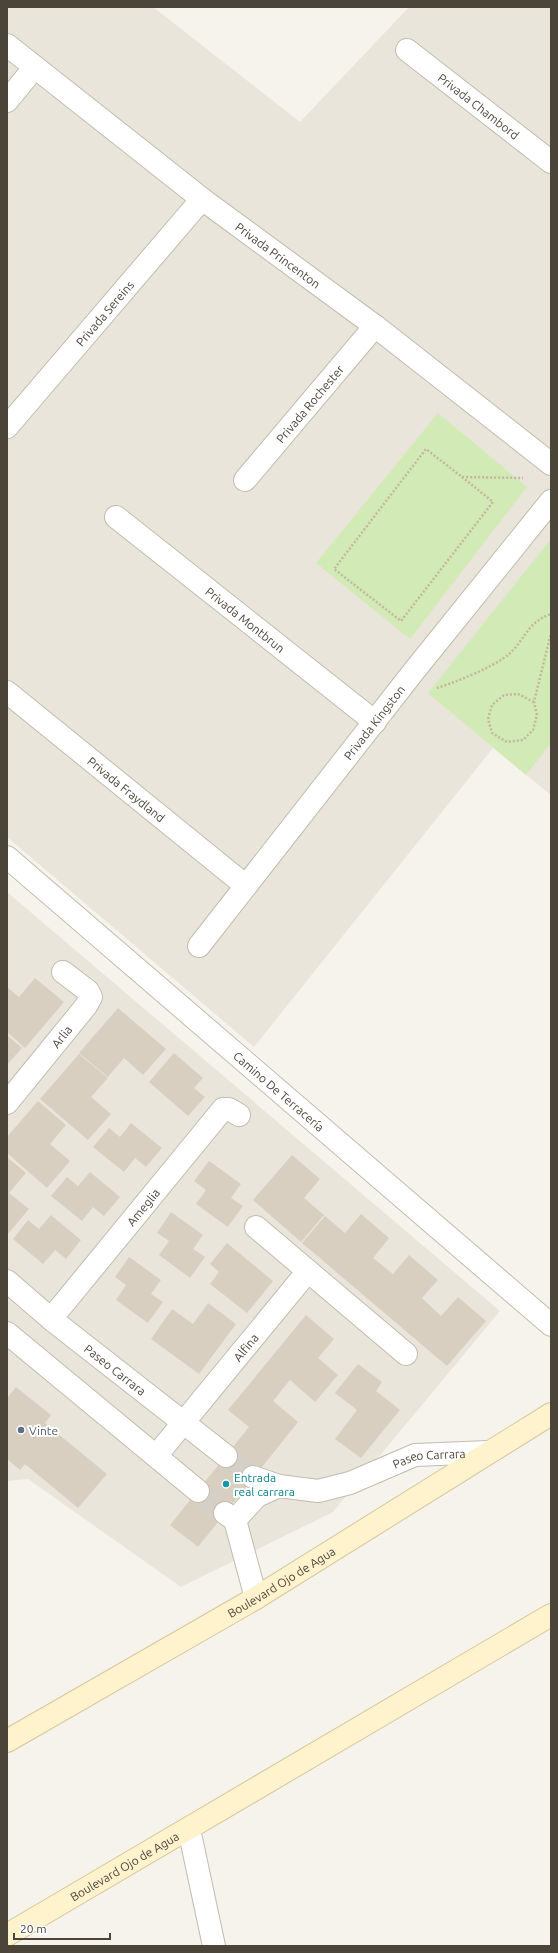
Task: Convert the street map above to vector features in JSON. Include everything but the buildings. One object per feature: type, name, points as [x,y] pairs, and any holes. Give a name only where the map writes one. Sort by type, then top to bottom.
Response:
[{"type":"street","name":"Privada Princenton","points":[[7,45],[34,68],[202,198],[375,326],[551,464]]},
{"type":"street","name":"Privada Chambord","points":[[407,50],[551,162]]},
{"type":"street","points":[[7,101],[34,68]]},
{"type":"street","name":"Privada Sereins","points":[[7,427],[202,198]]},
{"type":"street","name":"Privada Rochester","points":[[245,480],[375,326]]},
{"type":"street","name":"Privada Kingston","points":[[199,946],[414,671],[551,501]]},
{"type":"street","name":"Privada Montbrun","points":[[116,517],[375,722]]},
{"type":"street","name":"Privada Fraydland","points":[[7,692],[246,886]]},
{"type":"street","name":"Camino De Terracería","points":[[7,857],[551,1326]]},
{"type":"street","name":"Arlia","points":[[7,1104],[86,1006],[91,997],[88,991],[63,972]]},
{"type":"street","name":"Ameglia","points":[[51,1319],[223,1109],[229,1109],[239,1115]]},
{"type":"street","points":[[256,1227],[406,1354]]},
{"type":"street","name":"Alfina","points":[[156,1456],[308,1271]]},
{"type":"street","name":"Paseo Carrara","points":[[7,1281],[51,1319],[226,1456]]},
{"type":"street","points":[[7,1332],[198,1491]]},
{"type":"street","name":"Boulevard Ojo de Agua","points":[[7,1741],[256,1598],[551,1414]]},
{"type":"street","name":"Paseo Carrara","points":[[253,1477],[279,1486],[318,1491],[350,1483],[415,1455],[488,1452]]},
{"type":"street","points":[[256,1598],[230,1516],[257,1496],[279,1486]]},
{"type":"street","name":"Boulevard Ojo de Agua","points":[[7,1935],[551,1615]]},
{"type":"street","points":[[189,1829],[214,1946]]},
{"type":"path","points":[[462,477],[493,502],[401,621],[334,569],[426,449],[462,477],[529,478]]},
{"type":"path","points":[[414,671],[437,689],[492,665],[509,654],[539,618],[551,614]]},
{"type":"path","points":[[534,702],[518,694],[504,695],[492,705],[488,719],[492,733],[507,742],[523,740],[532,730],[537,715],[534,702],[551,633]]},
{"type":"shaded area","points":[[7,7],[153,7],[300,122],[409,7],[551,7],[551,795],[493,748],[254,1047],[7,837]]},
{"type":"shaded area","points":[[7,892],[500,1311],[333,1512],[181,1587],[28,1479],[7,1481]]},
{"type":"green space","points":[[438,413],[527,487],[410,639],[316,563]]},
{"type":"green space","points":[[551,539],[551,743],[526,775],[428,693]]},
{"type":"tunnel","points":[[226,1456],[253,1477]]},
{"type":"tunnel","points":[[198,1491],[225,1513]]},
{"type":"place","name":"Vinte","points":[[21,1430]]},
{"type":"place","name":"Entrada real carrara","points":[[226,1484]]}]
